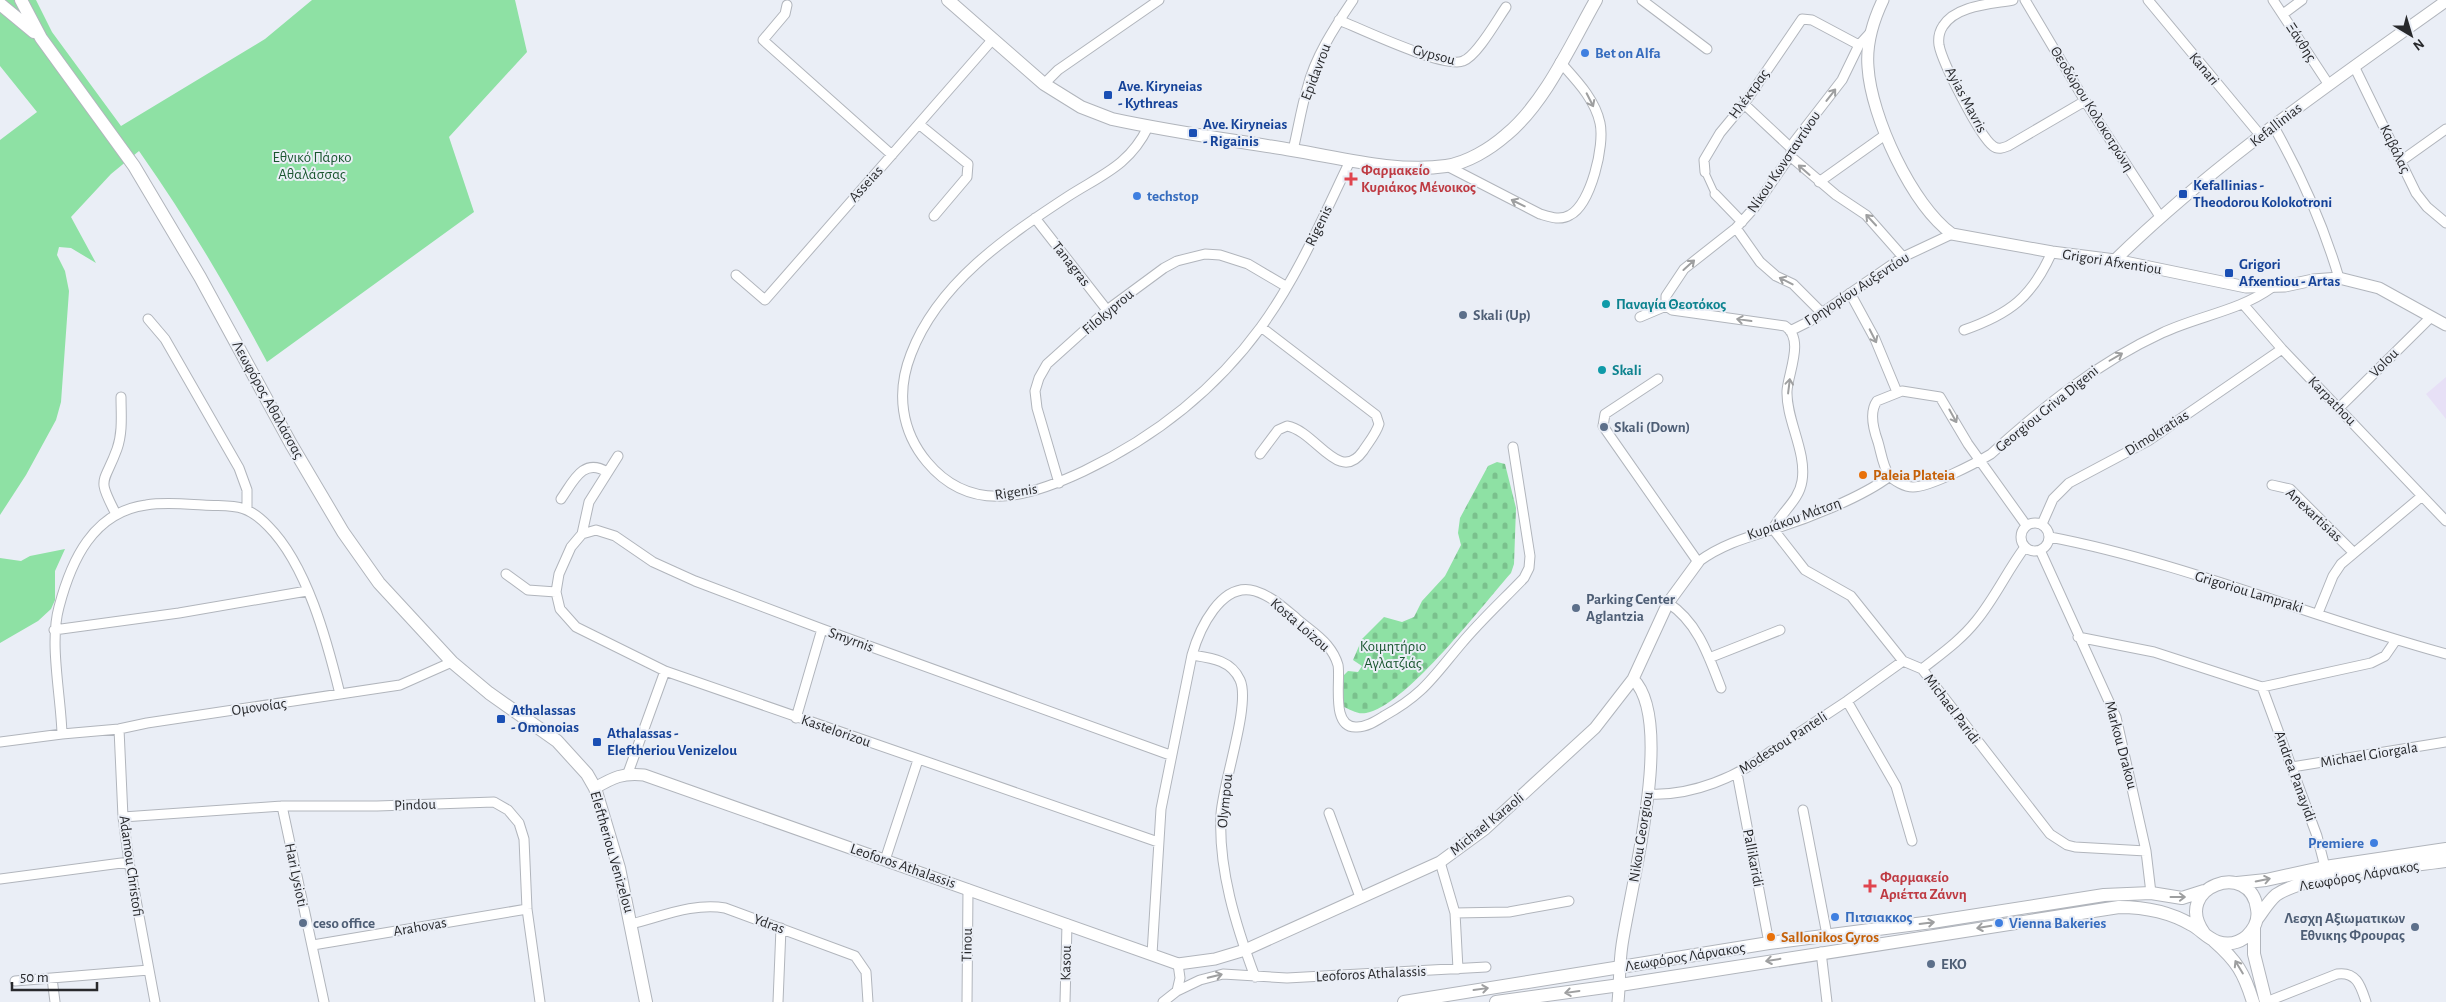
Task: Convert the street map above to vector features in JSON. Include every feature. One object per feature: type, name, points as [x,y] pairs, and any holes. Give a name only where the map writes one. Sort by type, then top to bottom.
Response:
[{"type":"main road","name":"Λεωφόρος Αθαλάσσας","points":[[20,0],[41,38],[134,166],[200,277],[291,444],[358,554],[379,583],[452,662],[489,693],[536,725]]},
{"type":"main road","points":[[948,0],[1044,84],[1081,107],[1112,119],[1148,127],[1411,168],[1447,166],[1468,160],[1506,135],[1537,100],[1596,0]]},
{"type":"main road","name":"Λεωφόρος Αθαλάσσας","points":[[0,4],[41,38]]},
{"type":"main road","name":"Eleftheriou Venizelou","points":[[536,725],[574,758],[595,788],[619,868],[646,1002]]},
{"type":"main road","name":"Λεωφόρος Λάρνακος","points":[[1404,1002],[1769,943],[1932,922],[2104,895],[2151,893],[2182,898],[2204,892],[2219,883],[2266,880],[2325,867],[2446,849]]},
{"type":"main road","name":"Λεωφόρος Λάρνακος","points":[[1496,1002],[1620,985],[1821,952],[2119,907],[2137,907],[2161,912],[2192,925],[2223,943],[2233,943],[2248,935],[2273,898],[2292,888],[2344,875],[2446,861]]},
{"type":"main road","points":[[2236,883],[2253,896],[2257,906],[2254,954],[2266,1002]]},
{"type":"main road","points":[[2204,892],[2198,901],[2196,914],[2208,936],[2233,957],[2242,970],[2253,1002]]},
{"type":"street","points":[[1044,84],[1058,70],[1159,0]]},
{"type":"street","name":"Epidavrou","points":[[1292,150],[1312,75],[1339,20],[1353,0]]},
{"type":"street","points":[[1642,0],[1706,49]]},
{"type":"street","name":"Νίκου Κωνσταντίνου","points":[[1666,306],[1666,296],[1684,269],[1739,225],[1842,80],[1859,45],[1870,33],[1883,0]]},
{"type":"street","name":"Ayias Mavris","points":[[2014,0],[1962,11],[1944,24],[1939,34],[1941,53],[1988,141],[1994,147],[2000,149],[2008,146],[2085,101]]},
{"type":"street","name":"Θεοδώρου Κολοκοτρώνη","points":[[2025,0],[2085,101],[2161,218]]},
{"type":"street","name":"Kanari","points":[[2148,0],[2261,136]]},
{"type":"street","name":"Ξάνθης","points":[[2273,0],[2329,85]]},
{"type":"street","points":[[2283,14],[2302,0]]},
{"type":"street","name":"Kefallinias","points":[[2115,260],[2161,218],[2261,136],[2354,66],[2446,1]]},
{"type":"street","points":[[786,5],[785,14],[763,40],[892,155]]},
{"type":"street","name":"Gypsou","points":[[1339,20],[1422,54],[1456,63],[1470,56],[1506,7]]},
{"type":"street","name":"Ηλέκτρας","points":[[1822,313],[1793,284],[1776,276],[1760,262],[1739,225],[1715,194],[1705,172],[1704,165],[1707,154],[1720,133],[1744,104],[1802,19],[1812,20],[1859,45]]},
{"type":"street","points":[[1870,33],[1868,65],[1870,87],[1885,135],[1924,206],[1940,226],[1952,234]]},
{"type":"street","name":"Asseias","points":[[736,275],[765,300],[920,125],[993,39]]},
{"type":"street","points":[[1447,166],[1540,214],[1554,218],[1564,218],[1576,211],[1585,196],[1598,162],[1602,134],[1600,121],[1589,96],[1560,62]]},
{"type":"street","name":"Καβάλας","points":[[2354,66],[2416,193],[2446,223]]},
{"type":"street","points":[[1744,104],[1819,182],[1866,215],[1903,257]]},
{"type":"street","points":[[920,125],[968,164],[967,177],[934,216]]},
{"type":"street","name":"Rigenis","points":[[1148,127],[1134,151],[1117,168],[1035,218],[966,273],[948,292],[914,346],[905,372],[901,394],[907,428],[918,452],[937,474],[959,489],[990,497],[1028,494],[1059,483],[1110,458],[1147,437],[1184,410],[1224,372],[1261,327],[1306,254],[1350,160]]},
{"type":"street","points":[[2274,127],[2299,171],[2327,237],[2338,278]]},
{"type":"street","points":[[2401,161],[2446,128]]},
{"type":"street","points":[[1819,182],[1885,135]]},
{"type":"street","name":"Tanagras","points":[[1035,218],[1107,310]]},
{"type":"street","name":"Grigori Afxentiou","points":[[1952,234],[2052,252],[2115,260],[2246,287],[2271,288]]},
{"type":"street","name":"Γρηγορίου Αυξεντίου","points":[[1773,529],[1778,519],[1790,506],[1802,483],[1803,474],[1788,403],[1787,390],[1794,345],[1790,331],[1822,313],[1903,257],[1952,234]]},
{"type":"street","points":[[1964,330],[1988,322],[2026,297],[2044,271],[2052,252]]},
{"type":"street","name":"Filokyprou","points":[[1059,483],[1037,408],[1035,391],[1039,378],[1047,364],[1107,310],[1164,268],[1177,261],[1205,254],[1220,255],[1248,264],[1287,287]]},
{"type":"street","name":"Georgiou Griva Digeni","points":[[1980,461],[1991,454],[2052,401],[2107,362],[2164,332],[2242,304],[2271,288],[2313,280],[2338,278],[2379,288],[2430,318],[2446,324]]},
{"type":"street","points":[[1850,293],[1875,340],[1897,392]]},
{"type":"street","name":"Karpathou","points":[[2242,304],[2282,349],[2446,521]]},
{"type":"street","points":[[1640,317],[1666,306],[1672,310],[1784,326],[1790,331]]},
{"type":"street","name":"Volou","points":[[2339,408],[2430,318]]},
{"type":"street","points":[[148,319],[166,339],[239,468],[247,490],[247,508]]},
{"type":"street","points":[[1260,454],[1278,430],[1287,426],[1300,430],[1341,462],[1350,463],[1357,458],[1379,424],[1376,415],[1261,327]]},
{"type":"street","name":"Dimokratias","points":[[2042,524],[2053,499],[2069,483],[2148,441],[2282,349]]},
{"type":"street","points":[[1658,379],[1605,414],[1603,426],[1698,562]]},
{"type":"street","points":[[1980,461],[1924,485],[1913,487],[1901,484],[1890,476],[1876,438],[1872,413],[1874,406],[1877,402],[1897,392],[1940,397],[1980,461],[2026,526]]},
{"type":"street","points":[[116,514],[106,495],[103,482],[105,473],[117,448],[121,427],[121,398]]},
{"type":"street","name":"Kosta Loizou","points":[[1152,954],[1158,842],[1170,755],[1199,630],[1215,609],[1234,593],[1242,590],[1254,591],[1273,599],[1327,644],[1335,657],[1338,667],[1338,698],[1341,716],[1345,723],[1355,728],[1368,725],[1403,705],[1423,690],[1461,643],[1524,578],[1529,568],[1528,539],[1513,448]]},
{"type":"street","points":[[506,574],[528,590],[556,592],[559,574],[571,547],[582,534],[589,502],[606,472],[618,456]]},
{"type":"street","points":[[561,499],[583,470],[592,466],[606,472]]},
{"type":"street","name":"Κυριάκου Μάτση","points":[[1698,562],[1721,547],[1773,529],[1853,497],[1880,484],[1890,476]]},
{"type":"street","name":"Anexartisias","points":[[2272,485],[2290,489],[2352,552]]},
{"type":"street","points":[[2318,613],[2333,576],[2352,552],[2422,496]]},
{"type":"street","points":[[62,734],[54,630],[58,607],[76,556],[90,535],[116,514],[145,505],[165,503],[247,508],[268,526],[283,542],[325,634],[340,694]]},
{"type":"street","points":[[2035,522],[2042,524],[2049,531],[2050,537],[2047,545],[2040,550],[2032,551],[2025,547],[2021,536],[2026,526],[2035,522]]},
{"type":"street","name":"Michael Paridi","points":[[1773,529],[1805,570],[1850,596],[1903,661],[1922,669],[2050,834],[2074,847],[2146,851]]},
{"type":"street","name":"Smyrnis","points":[[582,534],[596,530],[615,536],[653,562],[695,581],[1170,755]]},
{"type":"street","name":"Grigoriou Lampraki","points":[[2050,537],[2090,546],[2318,613],[2396,640],[2446,654]]},
{"type":"street","points":[[1922,669],[1965,634],[1977,620],[2010,567],[2025,547]]},
{"type":"street","name":"Markou Drakou","points":[[2040,550],[2116,717],[2146,851],[2151,893]]},
{"type":"street","name":"Michael Karaoli","points":[[1178,964],[1215,959],[1245,950],[1440,862],[1485,829],[1595,728],[1633,680],[1668,603],[1698,562]]},
{"type":"street","points":[[54,630],[179,613],[307,592]]},
{"type":"street","name":"Kastelorizou","points":[[556,592],[560,609],[576,627],[666,671],[796,718],[1158,842]]},
{"type":"street","points":[[1668,603],[1684,615],[1694,628],[1721,688]]},
{"type":"street","points":[[796,718],[822,629]]},
{"type":"street","points":[[1709,658],[1780,630]]},
{"type":"street","points":[[2078,637],[2154,652],[2262,687],[2371,663],[2385,656],[2396,640]]},
{"type":"street","name":"Olympou","points":[[1192,655],[1223,662],[1234,670],[1241,681],[1240,714],[1222,799],[1221,816],[1225,872],[1245,950],[1255,977]]},
{"type":"street","name":"Modestou Panteli","points":[[1650,794],[1692,789],[1737,773],[1847,701],[1903,661]]},
{"type":"street","name":"Ομονοίας","points":[[0,742],[119,729],[147,722],[400,685],[452,662]]},
{"type":"street","points":[[595,788],[618,775],[628,773],[666,671]]},
{"type":"street","name":"Nikou Georgiou","points":[[1618,1002],[1621,945],[1650,794],[1649,728],[1646,703],[1642,690],[1633,680]]},
{"type":"street","name":"Andrea Panayidi","points":[[2262,687],[2317,836],[2325,867]]},
{"type":"street","points":[[1847,701],[1896,786],[1912,841]]},
{"type":"street","name":"Adamou Christofi","points":[[119,729],[123,817],[129,862],[155,1002]]},
{"type":"street","name":"Michael Giorgala","points":[[2292,767],[2446,742]]},
{"type":"street","points":[[885,860],[918,760]]},
{"type":"street","name":"Leoforos Athalassis","points":[[628,773],[644,775],[1178,964]]},
{"type":"street","name":"Pallikaridi","points":[[1737,773],[1769,943]]},
{"type":"street","name":"Pindou","points":[[123,817],[282,806],[377,806],[494,802],[508,810],[518,823],[524,839],[527,909],[540,1002]]},
{"type":"street","name":"Hari Lysioti","points":[[282,806],[324,1002]]},
{"type":"street","points":[[1802,810],[1827,935]]},
{"type":"street","points":[[1329,813],[1360,897]]},
{"type":"street","points":[[0,879],[129,862]]},
{"type":"street","points":[[1440,862],[1455,913],[1458,969]]},
{"type":"street","name":"Tinou","points":[[967,1002],[968,889]]},
{"type":"street","points":[[1455,913],[1509,912],[1569,902]]},
{"type":"street","name":"Ydras","points":[[631,924],[714,906],[781,928],[855,956],[866,972],[868,1002]]},
{"type":"street","name":"Arahovas","points":[[312,945],[527,909]]},
{"type":"street","name":"Kasou","points":[[1066,1002],[1067,924]]},
{"type":"street","points":[[778,1002],[781,928]]},
{"type":"street","points":[[1821,952],[1827,1002]]},
{"type":"street","points":[[1177,991],[1180,978],[1178,964]]},
{"type":"street","name":"Leoforos Athalassis","points":[[1255,977],[1287,978],[1486,967]]},
{"type":"street","points":[[15,981],[149,970]]},
{"type":"street","points":[[1163,1002],[1177,991],[1211,976],[1239,973],[1255,977]]},
{"type":"street","points":[[2266,1002],[2345,973],[2357,980],[2366,1002]]},
{"type":"street","points":[[52,978],[56,1002]]},
{"type":"shaded area","points":[[2446,377],[2446,419],[2426,394]]},
{"type":"green space","name":"Εθνικό Πάρκο Αθαλάσσας","points":[[0,0],[36,0],[52,32],[121,126],[265,39],[312,0],[515,0],[527,52],[449,137],[474,212],[267,362],[174,202],[139,151],[111,174],[71,217],[96,263],[71,248],[59,247],[57,255],[65,271],[69,291],[61,402],[56,420],[26,475],[0,515],[0,140],[37,112],[0,66]]},
{"type":"green space","name":"Κοιμητήριο Αγλατζιάς","points":[[1497,462],[1505,464],[1516,508],[1514,564],[1511,573],[1444,651],[1404,690],[1386,704],[1370,712],[1359,713],[1342,706],[1343,676],[1348,671],[1358,672],[1362,666],[1353,660],[1362,639],[1384,617],[1402,622],[1414,617],[1422,601],[1445,576],[1461,545],[1458,533],[1460,518],[1488,466]]},
{"type":"green space","points":[[65,549],[55,571],[55,600],[51,609],[38,621],[0,643],[0,558],[21,561],[30,556]]},
{"type":"place","name":"Bet on Alfa","points":[[1585,53]]},
{"type":"place","name":"Ave. Kiryneias - Kythreas","points":[[1108,95]]},
{"type":"place","name":"Ave. Kiryneias - Rigainis","points":[[1193,133]]},
{"type":"place","name":"Φαρμακείο Κυριάκος Μένοικος","points":[[1351,179]]},
{"type":"place","name":"Kefallinias - Theodorou Kolokotroni","points":[[2183,194]]},
{"type":"place","name":"techstop","points":[[1137,196]]},
{"type":"place","name":"Grigori Afxentiou - Artas","points":[[2229,273]]},
{"type":"place","name":"Παναγία Θεοτόκος","points":[[1606,304]]},
{"type":"place","name":"Skali (Up)","points":[[1463,315]]},
{"type":"place","name":"Skali","points":[[1602,370]]},
{"type":"place","name":"Skali (Down)","points":[[1604,427]]},
{"type":"place","name":"Paleia Plateia","points":[[1863,475]]},
{"type":"place","name":"Parking Center Aglantzia","points":[[1576,608]]},
{"type":"place","name":"Athalassas - Omonoias","points":[[501,719]]},
{"type":"place","name":"Athalassas - Eleftheriou Venizelou","points":[[597,742]]},
{"type":"place","name":"Premiere","points":[[2374,843]]},
{"type":"place","name":"Φαρμακείο Αριέττα Ζάννη","points":[[1870,886]]},
{"type":"place","name":"Πιτσιακκος","points":[[1835,917]]},
{"type":"place","name":"ceso office","points":[[303,923]]},
{"type":"place","name":"Vienna Bakeries","points":[[1999,923]]},
{"type":"place","name":"Λεσχη Αξιωματικων Εθνικης Φρουρας","points":[[2415,927]]},
{"type":"place","name":"Sallonikos Gyros","points":[[1771,937]]},
{"type":"place","name":"EKO","points":[[1931,964]]}]
